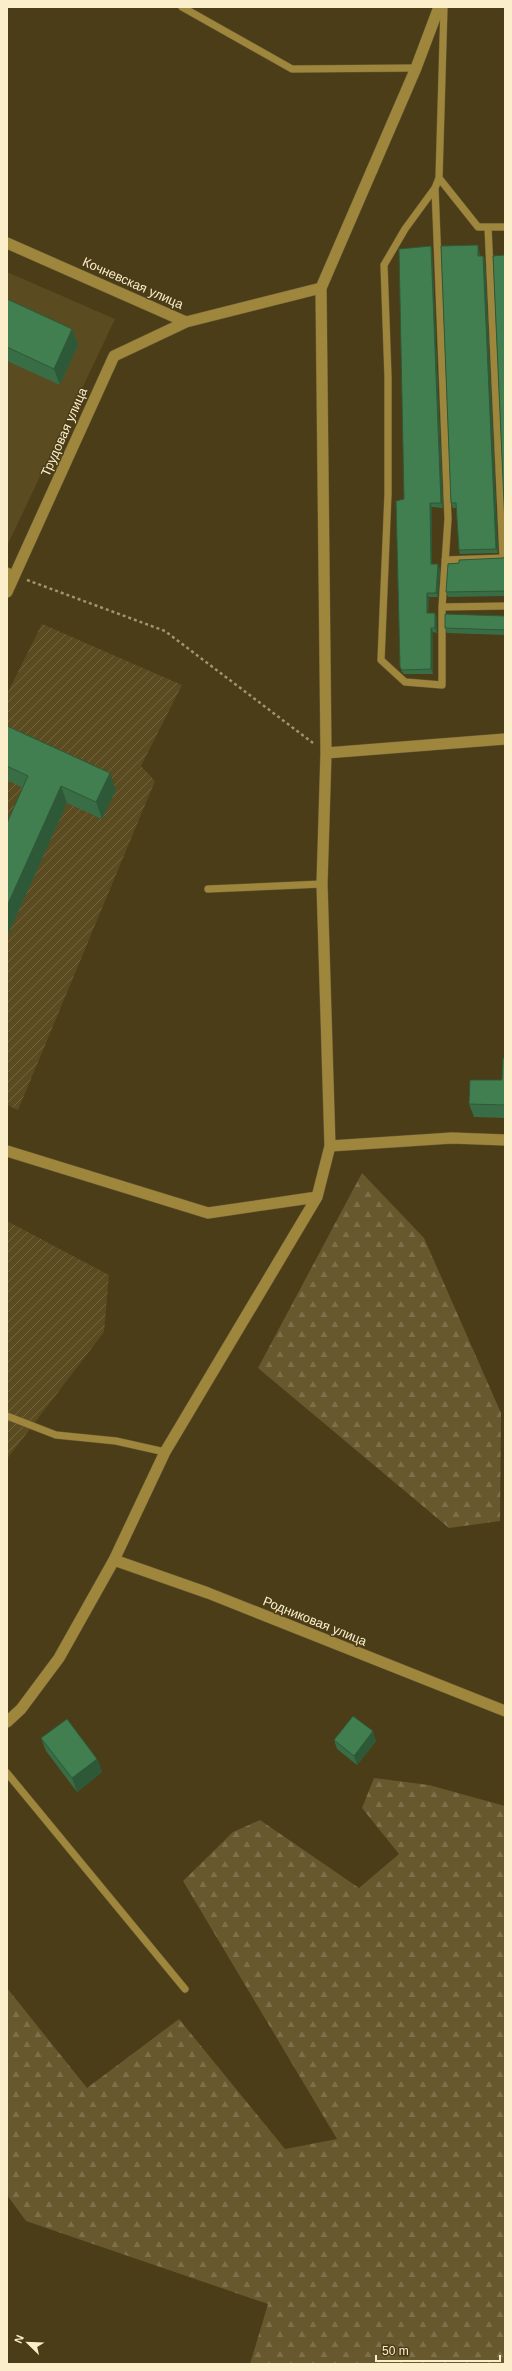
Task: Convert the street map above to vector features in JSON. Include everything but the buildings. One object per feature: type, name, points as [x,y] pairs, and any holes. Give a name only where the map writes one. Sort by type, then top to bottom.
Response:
[{"type":"street","points":[[7,1722],[21,1709],[59,1658],[114,1560],[165,1452],[317,1197],[330,1146],[322,884],[326,753],[321,288],[416,68],[439,7]]},
{"type":"street","name":"Кочневская улица","points":[[7,243],[186,322],[321,288]]},
{"type":"street","name":"Трудовая улица","points":[[7,592],[11,573],[114,356],[186,322]]},
{"type":"street","points":[[326,753],[505,739]]},
{"type":"street","points":[[330,1146],[452,1138],[505,1140]]},
{"type":"street","points":[[7,1151],[208,1213],[317,1197]]},
{"type":"street","name":"Родниковая улица","points":[[114,1560],[208,1594],[505,1711]]},
{"type":"lane","points":[[182,7],[292,69],[416,68]]},
{"type":"lane","points":[[435,188],[405,229],[384,265],[388,369],[388,494],[381,660],[405,682],[442,685],[442,607],[448,519],[435,188],[438,178],[444,7]]},
{"type":"lane","points":[[438,178],[478,226],[505,227]]},
{"type":"lane","points":[[445,560],[504,558],[488,227]]},
{"type":"lane","points":[[442,607],[505,606]]},
{"type":"lane","points":[[208,889],[322,884]]},
{"type":"lane","points":[[7,1416],[56,1435],[116,1441],[165,1452]]},
{"type":"lane","points":[[7,1773],[185,1989]]},
{"type":"path","points":[[11,573],[164,632],[326,753]]},
{"type":"shaded area","points":[[7,272],[115,319],[7,546]]},
{"type":"shaded area","points":[[42,624],[182,685],[141,766],[155,781],[18,1110],[7,1105],[7,694]]},
{"type":"shaded area","points":[[7,1221],[109,1275],[104,1332],[7,1459]]},
{"type":"green space","points":[[362,1173],[424,1238],[501,1413],[500,1521],[449,1528],[258,1368]]},
{"type":"green space","points":[[374,1778],[429,1785],[505,1806],[505,2364],[250,2364],[268,2304],[26,2221],[7,2195],[7,1988],[87,2088],[179,2019],[285,2149],[337,2139],[183,1881],[233,1832],[260,1820],[359,1888],[399,1854],[362,1808]]}]
